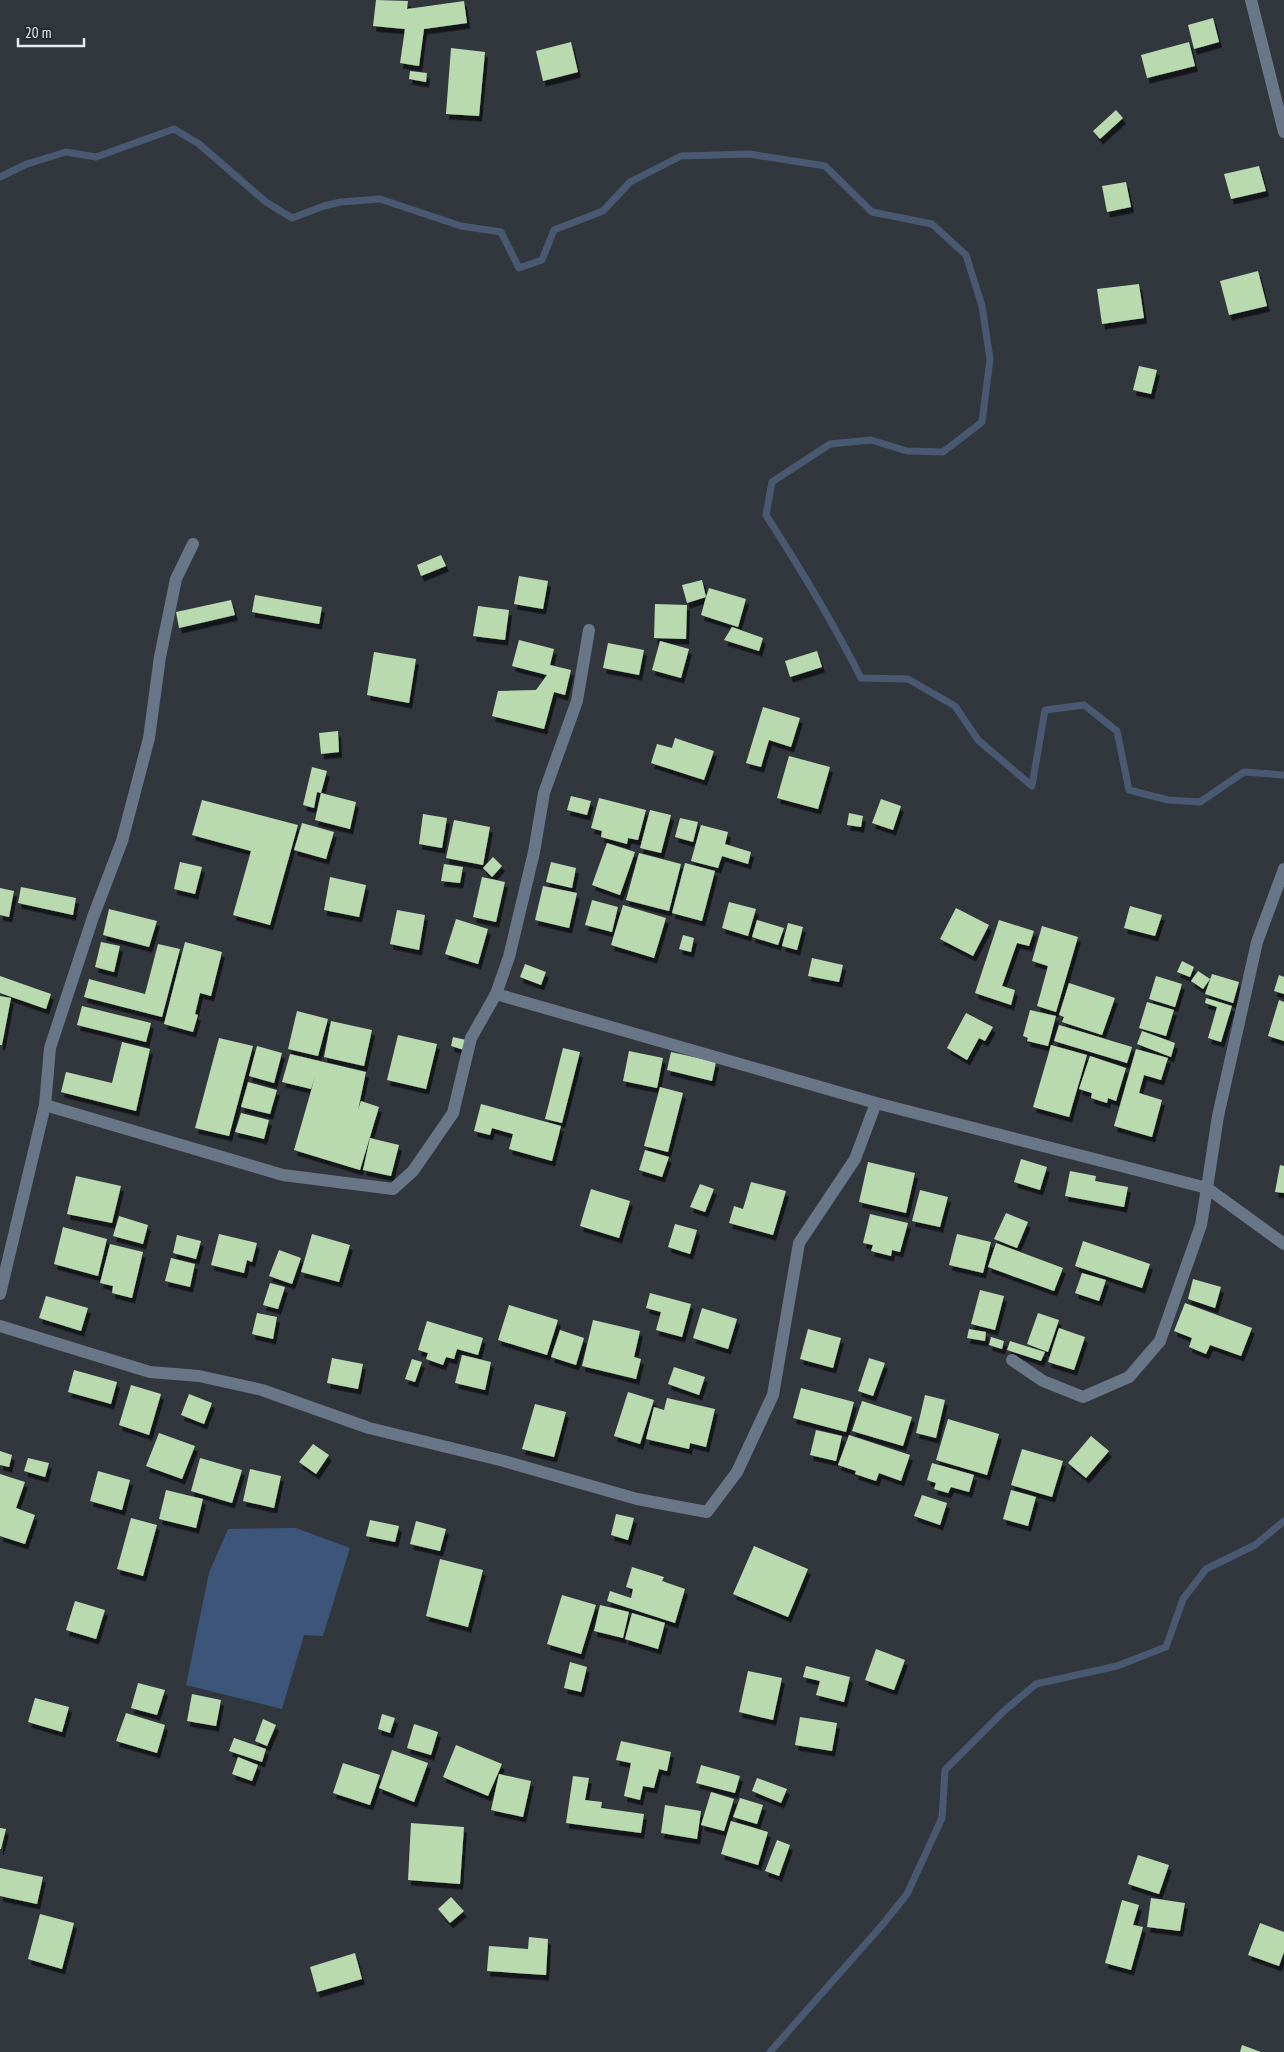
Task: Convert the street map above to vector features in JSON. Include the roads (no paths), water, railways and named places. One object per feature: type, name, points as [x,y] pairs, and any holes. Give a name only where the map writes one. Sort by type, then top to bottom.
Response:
[{"type":"street","points":[[1250,0],[1284,132]]},
{"type":"street","points":[[0,1294],[45,1105],[50,1048],[93,917],[122,841],[149,738],[160,657],[176,579],[193,544]]},
{"type":"street","points":[[45,1105],[283,1174],[393,1190],[413,1171],[453,1113],[471,1038],[496,994],[509,957],[534,852],[544,793],[577,701],[589,630]]},
{"type":"street","points":[[1012,1360],[1043,1381],[1083,1397],[1129,1377],[1160,1341],[1201,1225],[1218,1116],[1257,942],[1284,870]]},
{"type":"street","points":[[496,994],[876,1103],[1207,1188],[1284,1244]]},
{"type":"street","points":[[0,1326],[150,1372],[199,1376],[262,1390],[369,1428],[504,1461],[638,1499],[707,1512],[737,1472],[773,1395],[799,1244],[856,1159],[876,1103]]},
{"type":"waterway","points":[[0,177],[27,164],[66,152],[96,157],[174,129],[199,144],[266,202],[292,218],[341,202],[380,199],[461,226],[501,232],[519,268],[542,260],[554,230],[603,211],[630,182],[681,156],[749,154],[825,166],[872,212],[932,224],[966,255],[982,306],[990,359],[982,422],[943,452],[907,451],[871,440],[830,444],[772,482],[766,515],[816,595],[861,678],[908,679],[955,706],[978,740],[1032,786],[1045,710],[1084,705],[1117,731],[1129,790],[1168,800],[1200,802],[1244,772],[1284,775]]},
{"type":"waterway","points":[[770,2052],[883,1924],[907,1894],[942,1818],[945,1770],[1004,1711],[1036,1684],[1117,1666],[1166,1647],[1183,1599],[1206,1569],[1255,1545],[1284,1521]]}]
